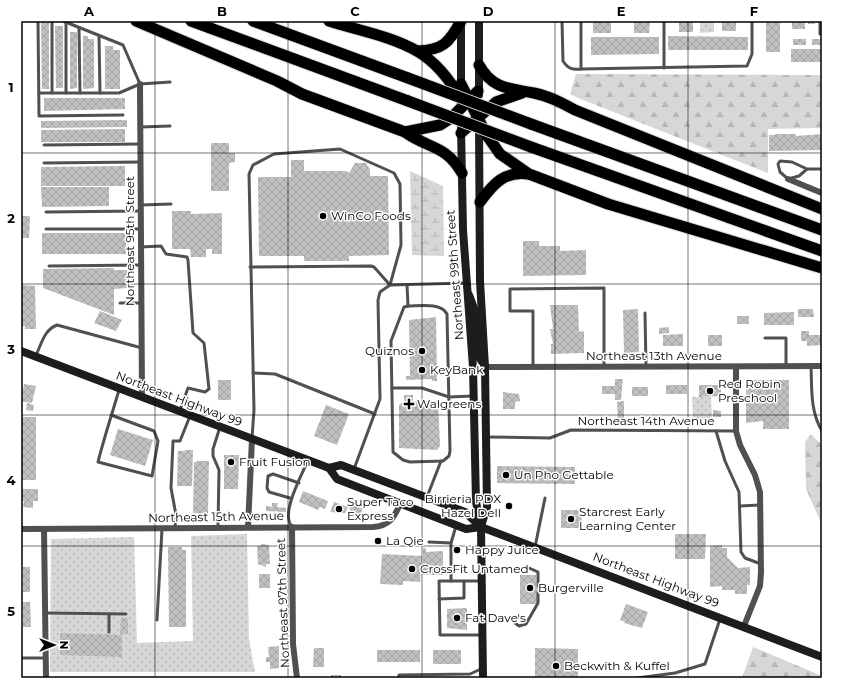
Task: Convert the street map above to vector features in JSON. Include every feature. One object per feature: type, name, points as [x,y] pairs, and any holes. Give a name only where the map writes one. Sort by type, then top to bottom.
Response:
[{"type":"highway","points":[[136,21],[277,81],[302,94],[405,132],[414,138],[444,151],[462,172]]},
{"type":"highway","points":[[191,21],[531,147],[822,251]]},
{"type":"highway","points":[[253,21],[822,230]]},
{"type":"highway","points":[[329,21],[394,41],[417,51],[433,63],[477,118],[500,154],[529,174],[608,204],[822,268]]},
{"type":"highway","points":[[417,51],[431,51],[442,46],[453,35],[461,21]]},
{"type":"highway","points":[[479,65],[487,77],[495,84],[553,99],[575,110],[822,209]]},
{"type":"highway","points":[[461,84],[464,103]]},
{"type":"highway","points":[[405,132],[440,125],[451,118],[464,103],[478,91]]},
{"type":"highway","points":[[461,133],[501,99],[524,92]]},
{"type":"highway","points":[[477,118],[479,133]]},
{"type":"highway","points":[[480,202],[488,190],[502,177],[519,173],[529,174]]},
{"type":"main road","points":[[461,21],[461,84]]},
{"type":"main road","points":[[477,118],[479,21]]},
{"type":"main road","name":"Northeast 99th Street","points":[[464,103],[461,133],[462,172],[466,286],[474,396],[476,502],[481,527],[483,678]]},
{"type":"main road","name":"Northeast 99th Street","points":[[479,133],[480,281],[485,367],[487,507],[481,527]]},
{"type":"main road","points":[[466,286],[474,311],[478,356],[485,367]]},
{"type":"main road","name":"Northeast Highway 99","points":[[21,351],[329,468],[337,479],[456,526],[466,529],[481,527]]},
{"type":"main road","name":"Northeast Highway 99","points":[[329,468],[341,465],[465,512],[481,527],[822,657]]},
{"type":"street","name":"Northeast 95th Street","points":[[140,84],[142,397]]},
{"type":"street","points":[[788,179],[822,193]]},
{"type":"street","name":"Northeast 13th Avenue","points":[[485,367],[822,366]]},
{"type":"street","points":[[736,367],[736,431],[740,445],[755,475],[760,492],[760,586],[744,626]]},
{"type":"street","points":[[248,527],[252,440]]},
{"type":"street","name":"Northeast 15th Avenue","points":[[21,529],[383,526],[391,521],[400,504]]},
{"type":"street","name":"Northeast 97th Street","points":[[292,527],[294,644],[297,678]]},
{"type":"street","points":[[44,529],[46,678]]},
{"type":"lane","points":[[38,21],[39,116],[123,115]]},
{"type":"lane","points":[[52,21],[52,93]]},
{"type":"lane","points":[[562,21],[563,61],[566,66],[573,69],[747,66],[752,54],[752,21]]},
{"type":"lane","points":[[581,21],[582,69]]},
{"type":"lane","points":[[664,21],[664,68]]},
{"type":"lane","points":[[820,21],[820,34],[822,34]]},
{"type":"lane","points":[[66,93],[64,22],[123,46],[140,84]]},
{"type":"lane","points":[[79,28],[80,93]]},
{"type":"lane","points":[[99,36],[100,93]]},
{"type":"lane","points":[[39,93],[119,93],[140,84],[170,82]]},
{"type":"lane","points":[[141,127],[170,126]]},
{"type":"lane","points":[[44,145],[141,144]]},
{"type":"lane","points":[[252,440],[254,410],[250,267],[249,174],[251,166],[274,154],[340,149],[392,172],[400,182],[401,252],[390,285]]},
{"type":"lane","points":[[807,169],[800,176],[788,179],[778,168],[780,161],[792,162],[807,169],[822,169]]},
{"type":"lane","points":[[44,163],[141,162]]},
{"type":"lane","points":[[46,212],[141,208],[171,204]]},
{"type":"lane","points":[[46,229],[141,229]]},
{"type":"lane","points":[[142,247],[160,246],[166,254],[183,255],[187,257],[188,260],[193,333],[204,343],[209,389],[205,392],[188,388],[179,411]]},
{"type":"lane","points":[[49,266],[142,265]]},
{"type":"lane","points":[[250,267],[374,267],[390,285]]},
{"type":"lane","points":[[354,470],[380,399],[378,297],[382,290],[390,285],[466,286]]},
{"type":"lane","points":[[407,285],[408,306]]},
{"type":"lane","points":[[533,367],[533,311],[510,311],[510,289],[604,288],[604,367]]},
{"type":"lane","points":[[120,303],[142,303]]},
{"type":"lane","points":[[408,306],[439,307],[446,312],[450,453],[446,459],[441,461],[410,462],[403,460],[393,452],[391,341],[404,307],[408,306]]},
{"type":"lane","points":[[645,313],[646,367]]},
{"type":"lane","points":[[36,356],[46,333],[57,325],[142,348]]},
{"type":"lane","points":[[765,338],[786,338],[786,366]]},
{"type":"lane","points":[[811,366],[812,404],[816,421],[822,431]]},
{"type":"lane","points":[[253,373],[275,374],[375,414]]},
{"type":"lane","points":[[111,416],[154,431],[158,440],[152,476],[98,462],[111,416],[120,388]]},
{"type":"lane","points":[[392,388],[422,388],[449,397],[474,396]]},
{"type":"lane","points":[[175,528],[176,515],[171,488],[173,441],[180,441],[190,416]]},
{"type":"lane","points":[[218,527],[219,470],[217,462],[212,456],[220,427]]},
{"type":"lane","name":"Northeast 14th Avenue","points":[[486,437],[550,438],[571,430],[736,431]]},
{"type":"lane","points":[[716,430],[725,461],[739,492],[741,552],[745,558],[761,564]]},
{"type":"lane","points":[[292,527],[290,524],[289,512],[290,498],[299,483],[308,460]]},
{"type":"lane","points":[[427,498],[441,461]]},
{"type":"lane","points":[[290,498],[269,492],[267,488],[268,476],[273,474],[299,483]]},
{"type":"lane","points":[[535,547],[545,498]]},
{"type":"lane","points":[[740,506],[760,505]]},
{"type":"lane","points":[[451,581],[451,542],[456,526]]},
{"type":"lane","points":[[157,620],[162,529]]},
{"type":"lane","points":[[429,542],[451,542]]},
{"type":"lane","points":[[529,568],[538,572],[538,586]]},
{"type":"lane","points":[[482,581],[439,581],[440,635],[482,635]]},
{"type":"lane","points":[[439,599],[464,598],[464,581]]},
{"type":"lane","points":[[515,623],[519,626],[526,624],[538,603],[538,594]]},
{"type":"lane","points":[[45,614],[126,614]]},
{"type":"lane","points":[[108,632],[109,614]]},
{"type":"lane","points":[[637,678],[675,673],[705,664],[720,617]]},
{"type":"lane","points":[[21,658],[46,658]]},
{"type":"lane","points":[[399,678],[399,675],[451,676],[470,674],[483,669]]},
{"type":"green space","points":[[700,21],[714,21],[714,32],[700,33]]},
{"type":"green space","points":[[576,74],[822,75],[822,128],[768,129],[768,173],[570,94]]},
{"type":"green space","points":[[410,171],[443,186],[444,256],[412,255]]},
{"type":"green space","points":[[692,397],[711,397],[712,419],[693,419]]},
{"type":"green space","points":[[811,434],[822,445],[822,525],[806,489],[805,442]]},
{"type":"green space","points":[[247,534],[249,639],[255,672],[50,672],[51,539],[134,537],[137,643],[193,641],[191,536]]},
{"type":"green space","points":[[753,647],[822,676],[822,678],[742,678]]},
{"type":"building","points":[[41,21],[49,21],[49,89],[42,89]]},
{"type":"building","points":[[593,21],[611,21],[611,33],[593,33]]},
{"type":"building","points":[[634,21],[650,21],[649,33],[634,33]]},
{"type":"building","points":[[679,21],[693,21],[693,32],[679,32]]},
{"type":"building","points":[[722,21],[736,21],[736,31],[722,31]]},
{"type":"building","points":[[766,21],[780,21],[780,52],[766,52]]},
{"type":"building","points":[[792,21],[805,21],[805,29],[792,29]]},
{"type":"building","points":[[808,21],[815,21],[815,24],[808,24]]},
{"type":"building","points":[[55,26],[63,26],[63,88],[56,88]]},
{"type":"building","points":[[70,32],[77,32],[77,88],[70,89]]},
{"type":"building","points":[[83,36],[88,36],[88,39],[94,39],[94,88],[83,89]]},
{"type":"building","points":[[668,36],[748,37],[748,50],[668,50]]},
{"type":"building","points":[[591,37],[659,37],[659,54],[591,55]]},
{"type":"building","points":[[793,39],[806,39],[806,45],[793,45]]},
{"type":"building","points":[[812,39],[822,39],[822,45],[812,45]]},
{"type":"building","points":[[105,46],[113,46],[113,50],[120,50],[120,89],[105,89]]},
{"type":"building","points":[[791,49],[822,49],[822,62],[791,62]]},
{"type":"building","points":[[44,98],[125,98],[125,109],[44,111]]},
{"type":"building","points":[[127,120],[127,127],[41,128],[41,121]]},
{"type":"building","points":[[125,129],[125,142],[41,142],[41,130]]},
{"type":"building","points":[[796,134],[796,136],[822,134],[822,150],[769,151],[769,135]]},
{"type":"building","points":[[211,143],[229,143],[229,153],[235,153],[235,162],[229,163],[229,191],[211,191]]},
{"type":"building","name":"WinCo Foods","points":[[291,160],[304,160],[304,171],[346,171],[349,173],[355,163],[366,163],[370,170],[370,176],[388,176],[389,255],[349,256],[349,261],[304,261],[304,256],[259,256],[258,177],[291,177]]},
{"type":"building","points":[[125,166],[125,186],[41,186],[41,167]]},
{"type":"building","points":[[41,187],[109,187],[109,206],[42,207]]},
{"type":"building","points":[[172,211],[191,211],[191,214],[222,213],[222,254],[212,254],[212,249],[206,249],[206,257],[191,257],[190,249],[172,249]]},
{"type":"building","points":[[21,216],[30,216],[29,238],[21,238]]},
{"type":"building","points":[[42,233],[126,233],[126,254],[42,254]]},
{"type":"building","points":[[523,241],[539,241],[539,246],[560,246],[560,251],[586,250],[586,275],[523,276]]},
{"type":"building","points":[[114,268],[114,270],[127,270],[127,288],[114,289],[114,315],[43,288],[43,269]]},
{"type":"building","points":[[21,285],[35,286],[36,329],[25,329],[25,326],[21,326]]},
{"type":"building","points":[[550,305],[578,305],[579,332],[584,331],[584,353],[551,354],[551,344],[553,344],[550,329],[553,329]]},
{"type":"building","points":[[638,309],[639,352],[624,353],[623,310]]},
{"type":"building","points":[[798,309],[813,309],[814,317],[798,317]]},
{"type":"building","points":[[100,311],[122,320],[116,331],[94,323]]},
{"type":"building","points":[[794,312],[794,325],[764,325],[764,313]]},
{"type":"building","points":[[737,316],[749,316],[749,324],[737,324]]},
{"type":"building","points":[[436,317],[437,381],[432,381],[432,379],[406,380],[406,376],[410,376],[409,320]]},
{"type":"building","points":[[669,327],[669,333],[659,334],[659,328]]},
{"type":"building","points":[[801,331],[809,331],[809,335],[822,335],[822,345],[807,346],[807,341],[801,341]]},
{"type":"building","points":[[683,334],[683,346],[663,346],[663,335]]},
{"type":"building","points":[[708,335],[722,335],[722,346],[708,346]]},
{"type":"building","points":[[615,379],[623,379],[621,400],[615,400],[615,394],[602,394],[602,386],[615,386]]},
{"type":"building","points":[[218,380],[231,380],[231,400],[218,400]]},
{"type":"building","points":[[750,380],[789,380],[789,429],[763,429],[763,421],[746,423],[746,388],[750,388]]},
{"type":"building","points":[[24,384],[36,386],[32,403],[21,401]]},
{"type":"building","points":[[666,385],[687,385],[687,394],[666,394]]},
{"type":"building","name":"Red Robin Preschool","points":[[699,385],[721,385],[721,396],[699,397]]},
{"type":"building","points":[[632,387],[648,387],[648,396],[632,396]]},
{"type":"building","points":[[503,392],[519,394],[520,401],[515,402],[515,409],[503,409]]},
{"type":"building","name":"Walgreens","points":[[404,395],[413,395],[413,401],[438,401],[440,446],[437,450],[399,448],[399,405],[404,401]]},
{"type":"building","points":[[624,401],[624,423],[618,423],[617,402]]},
{"type":"building","points":[[27,403],[34,405],[33,411],[26,410]]},
{"type":"building","points":[[326,405],[349,414],[337,445],[314,436]]},
{"type":"building","points":[[713,410],[721,411],[721,417],[713,417]]},
{"type":"building","points":[[21,417],[36,417],[36,480],[21,480]]},
{"type":"building","points":[[118,429],[153,440],[145,466],[110,455]]},
{"type":"building","points":[[193,450],[192,486],[177,486],[178,451]]},
{"type":"building","points":[[224,455],[239,455],[238,489],[224,489]]},
{"type":"building","points":[[209,461],[208,514],[193,513],[194,462]]},
{"type":"building","points":[[497,466],[575,467],[575,484],[497,483]]},
{"type":"building","points":[[21,489],[38,489],[38,501],[33,501],[33,508],[23,507],[24,501],[21,501]]},
{"type":"building","points":[[303,491],[328,501],[325,509],[320,507],[318,510],[299,502]]},
{"type":"building","name":"Super Taco Express","points":[[334,502],[348,507],[345,513],[330,512]]},
{"type":"building","points":[[272,503],[278,503],[277,507],[286,508],[286,512],[266,511],[266,506],[272,507]]},
{"type":"building","points":[[353,505],[363,508],[359,518],[349,516],[350,507]]},
{"type":"building","name":"Starcrest Early Learning Center","points":[[561,510],[582,510],[582,528],[561,528]]},
{"type":"building","points":[[675,534],[706,534],[705,559],[675,559]]},
{"type":"building","points":[[261,544],[269,545],[270,564],[266,564],[266,567],[258,564],[257,546],[261,546]]},
{"type":"building","points":[[722,545],[722,548],[727,548],[727,557],[738,568],[750,567],[750,585],[747,585],[747,594],[735,594],[735,590],[722,590],[722,586],[710,587],[710,546]]},
{"type":"building","points":[[168,547],[182,547],[182,550],[186,550],[186,627],[169,627]]},
{"type":"building","points":[[423,548],[426,548],[426,552],[443,551],[443,575],[423,575]]},
{"type":"building","points":[[382,554],[422,556],[420,582],[403,581],[403,585],[380,584]]},
{"type":"building","points":[[23,567],[30,567],[30,592],[23,592]]},
{"type":"building","points":[[259,574],[270,574],[270,588],[259,588]]},
{"type":"building","name":"Burgerville","points":[[520,575],[536,575],[536,586],[540,586],[540,593],[538,593],[538,604],[520,604]]},
{"type":"building","points":[[23,602],[30,602],[31,627],[23,627]]},
{"type":"building","points":[[626,604],[648,612],[642,628],[624,623],[625,622],[620,620]]},
{"type":"building","name":"Fat Dave's","points":[[467,608],[467,630],[447,628],[447,609]]},
{"type":"building","points":[[121,618],[128,618],[128,634],[122,634],[122,657],[60,655],[60,633],[120,635]]},
{"type":"building","points":[[279,646],[279,668],[270,669],[270,662],[266,662],[266,657],[269,657],[268,647]]},
{"type":"building","points":[[314,648],[324,648],[324,667],[313,667]]},
{"type":"building","name":"Beckwith & Kuffel","points":[[535,648],[578,649],[578,678],[535,678]]},
{"type":"building","points":[[377,650],[420,650],[420,662],[377,662]]},
{"type":"building","points":[[433,650],[461,650],[461,664],[433,664]]},
{"type":"building","points":[[331,675],[341,675],[341,678],[331,678]]},
{"type":"place","name":"WinCo Foods","points":[[323,216]]},
{"type":"place","name":"Quiznos","points":[[422,351]]},
{"type":"place","name":"KeyBank","points":[[422,370]]},
{"type":"place","name":"Red Robin Preschool","points":[[710,391]]},
{"type":"place","name":"Walgreens","points":[[409,404]]},
{"type":"place","name":"Fruit Fusion","points":[[231,462]]},
{"type":"place","name":"Un Pho Gettable","points":[[506,475]]},
{"type":"place","name":"Birrieria PDX Hazel Dell","points":[[509,506]]},
{"type":"place","name":"Super Taco Express","points":[[339,509]]},
{"type":"place","name":"Starcrest Early Learning Center","points":[[571,519]]},
{"type":"place","name":"La Qie","points":[[378,541]]},
{"type":"place","name":"Happy Juice","points":[[457,550]]},
{"type":"place","name":"CrossFit Untamed","points":[[412,569]]},
{"type":"place","name":"Burgerville","points":[[530,588]]},
{"type":"place","name":"Fat Dave's","points":[[457,618]]},
{"type":"place","name":"Beckwith & Kuffel","points":[[556,666]]}]
